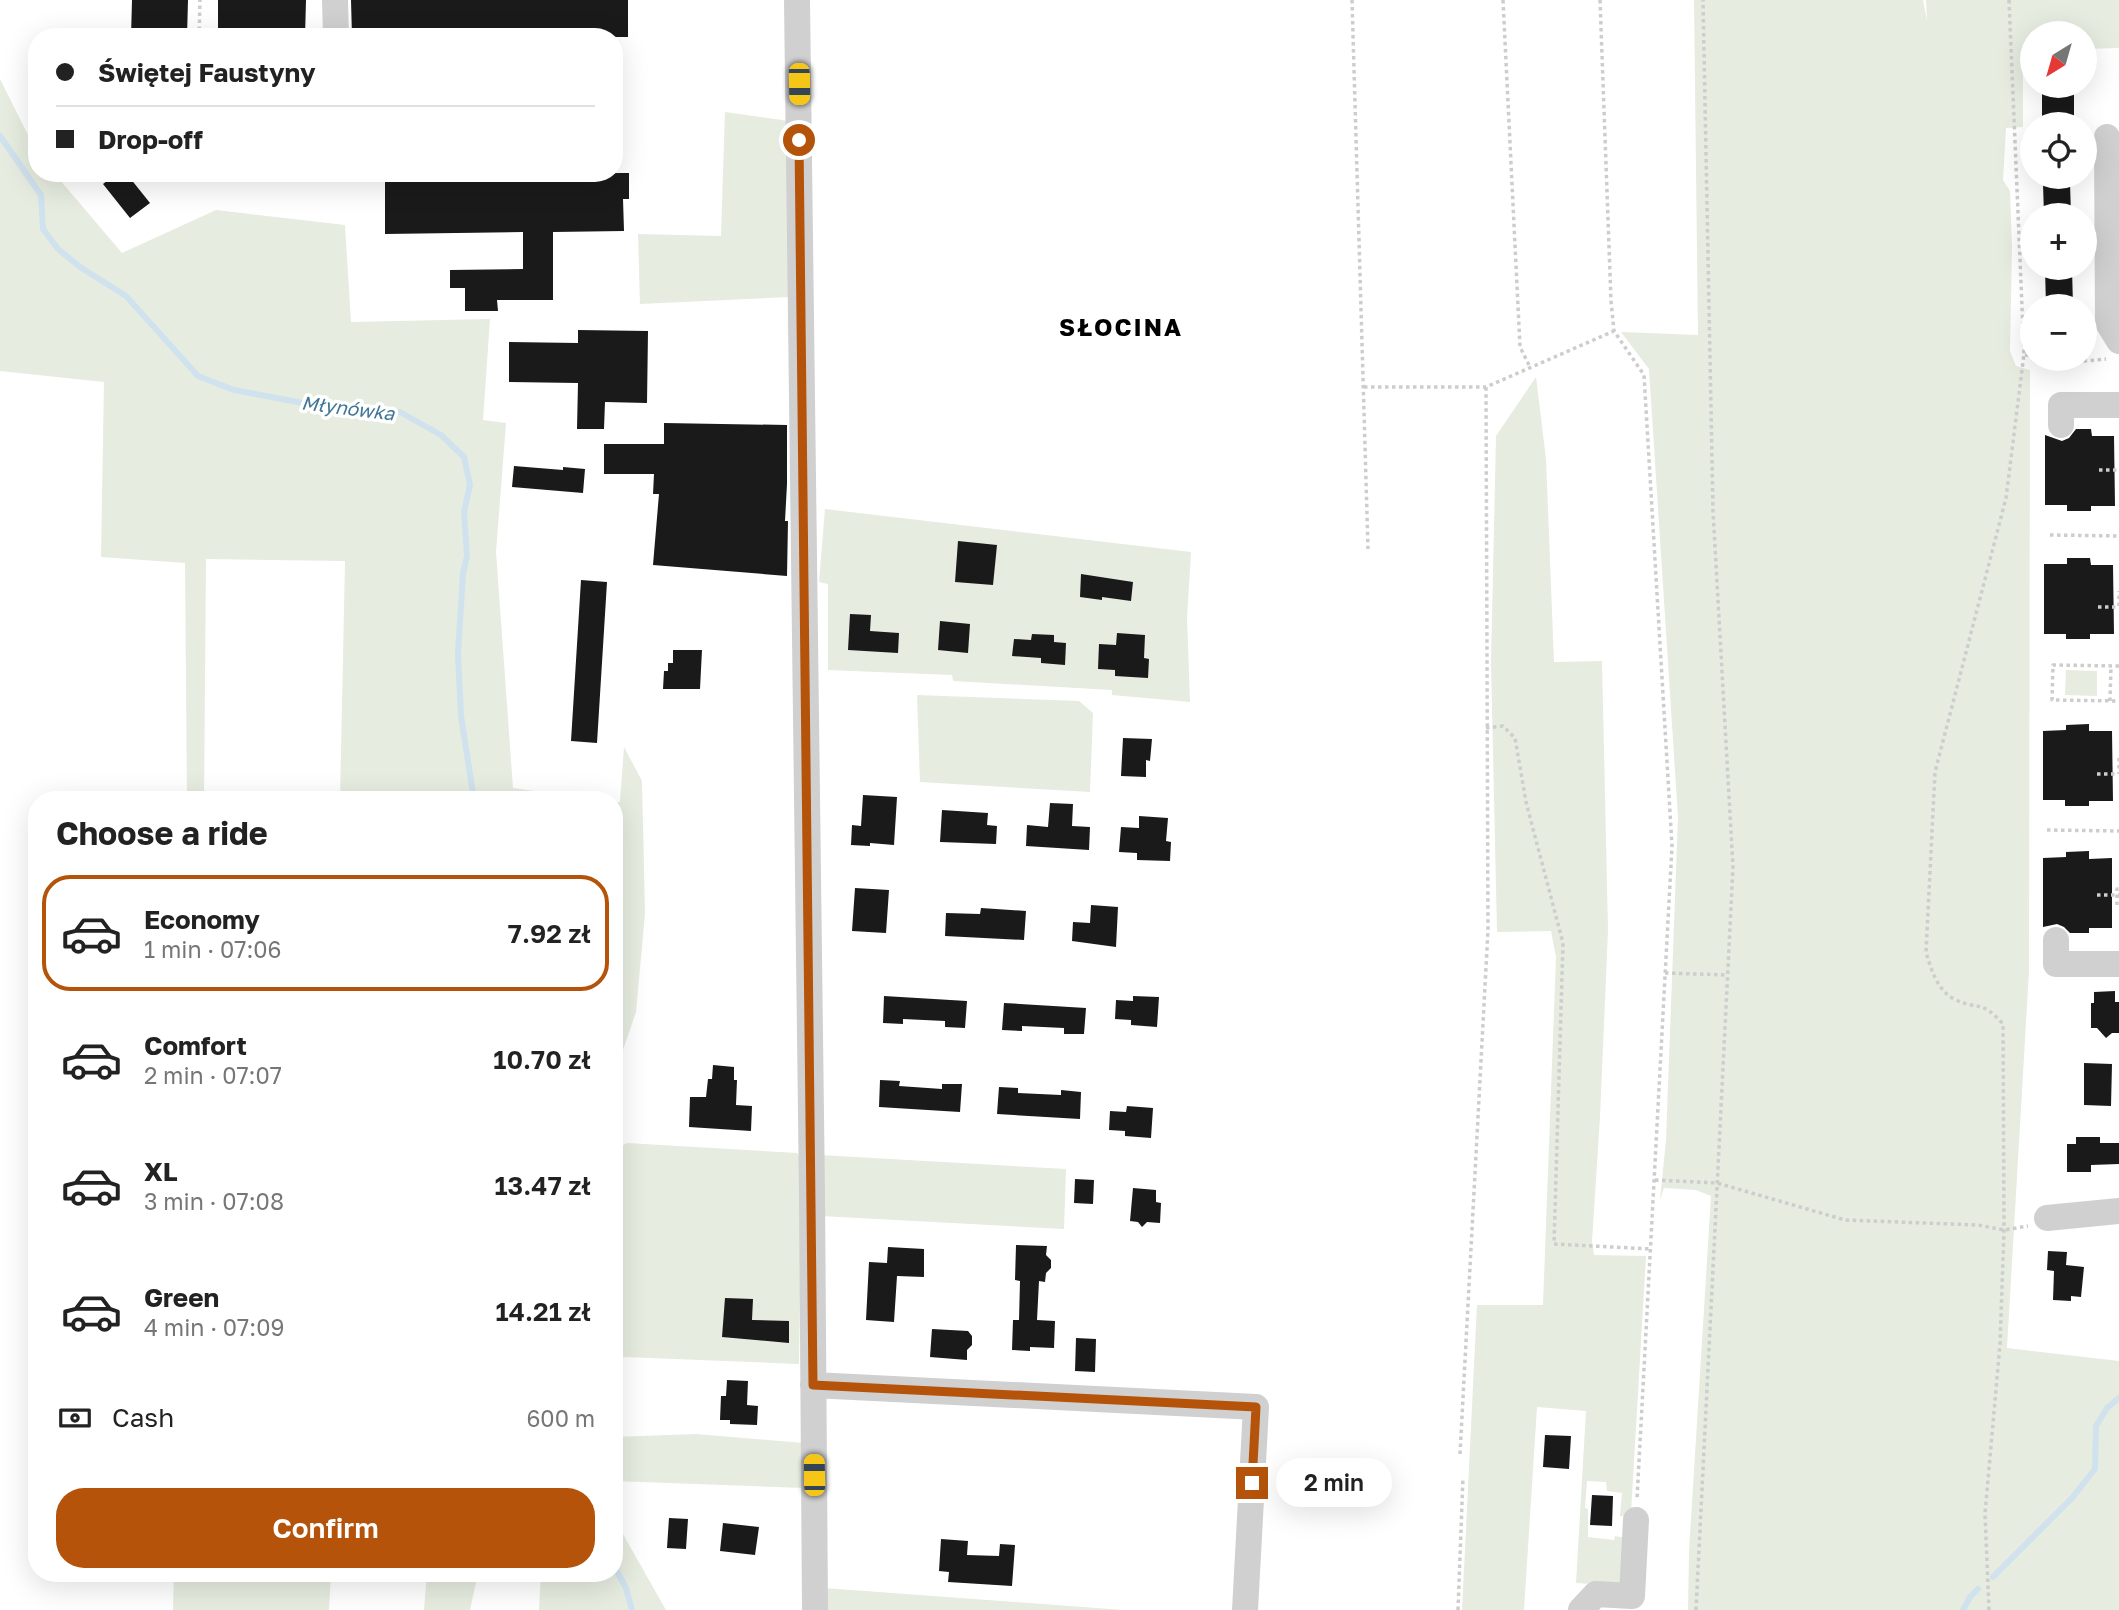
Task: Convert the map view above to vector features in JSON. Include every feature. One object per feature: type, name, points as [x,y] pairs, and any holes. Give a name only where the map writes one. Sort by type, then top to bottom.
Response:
[{"type":"street","points":[[335,0],[336,28]]},
{"type":"street","points":[[797,0],[815,1610]]},
{"type":"street","points":[[2106,136],[2108,323],[2119,341]]},
{"type":"street","points":[[2061,425],[2062,405],[2119,405]]},
{"type":"street","points":[[2056,940],[2056,964],[2119,964]]},
{"type":"street","points":[[2048,1218],[2119,1211]]},
{"type":"street","points":[[813,1385],[1256,1407],[1245,1610]]},
{"type":"street","points":[[1581,1610],[1596,1594],[1632,1596],[1636,1520]]},
{"type":"path","points":[[199,28],[200,0]]},
{"type":"path","points":[[1352,0],[1368,549]]},
{"type":"path","points":[[1503,0],[1520,347],[1530,367]]},
{"type":"path","points":[[1600,0],[1611,302],[1614,331],[1644,375],[1672,846],[1636,1520]]},
{"type":"path","points":[[1696,1610],[1733,867],[1713,511],[1703,0]]},
{"type":"path","points":[[2009,0],[2021,294]]},
{"type":"path","points":[[1364,387],[1486,387],[1614,331]]},
{"type":"path","points":[[2097,359],[2119,357]]},
{"type":"path","points":[[1989,1610],[1985,1514],[2000,1344],[2004,1230],[2003,1024],[1989,1009],[1952,998],[1932,975],[1926,952],[1935,772],[2006,498],[2022,371]]},
{"type":"path","points":[[1460,1454],[1488,930],[1486,387]]},
{"type":"path","points":[[2099,470],[2119,470]]},
{"type":"path","points":[[2050,535],[2119,536]]},
{"type":"path","points":[[2098,607],[2119,607],[2119,591]]},
{"type":"path","points":[[2119,666],[2053,665],[2052,700],[2119,701]]},
{"type":"path","points":[[2110,701],[2111,666]]},
{"type":"path","points":[[1486,728],[1503,726],[1515,738],[1527,802],[1563,943],[1554,1244],[1651,1249]]},
{"type":"path","points":[[2097,774],[2119,774],[2119,758]]},
{"type":"path","points":[[2046,830],[2119,831]]},
{"type":"path","points":[[2117,905],[2119,889]]},
{"type":"path","points":[[2097,895],[2118,895]]},
{"type":"path","points":[[1665,973],[1728,975]]},
{"type":"path","points":[[1655,1180],[1717,1183],[1845,1220],[1978,1225],[2004,1230],[2021,1229],[2048,1218]]},
{"type":"path","points":[[1458,1610],[1463,1477]]},
{"type":"shaded area","points":[[1694,0],[1923,0],[1927,21],[1926,0],[2119,0],[2119,48],[2097,49],[2097,21],[2020,21],[2020,98],[2023,98],[2023,112],[2020,112],[2020,127],[2006,128],[2003,180],[2010,191],[2010,351],[2020,371],[2030,371],[2029,971],[2007,1348],[2119,1361],[2119,1610],[1688,1610],[1689,1552],[1711,1196],[1696,1190],[1664,1188],[1660,1200],[1666,1140],[1678,817],[1649,369],[1621,332],[1698,335]]},
{"type":"shaded area","points":[[0,79],[28,135],[28,182],[62,182],[122,253],[216,210],[345,225],[351,322],[490,319],[483,420],[506,423],[496,552],[513,788],[534,791],[340,791],[345,561],[206,559],[204,791],[187,791],[185,563],[101,557],[104,382],[0,371]]},
{"type":"shaded area","points":[[725,112],[789,121],[790,297],[640,304],[638,234],[721,236]]},
{"type":"shaded area","points":[[1536,377],[1546,459],[1554,662],[1602,661],[1608,930],[1592,1241],[1594,1255],[1646,1256],[1631,1513],[1629,1517],[1620,1516],[1622,1493],[1607,1491],[1606,1482],[1587,1481],[1585,1508],[1588,1509],[1588,1537],[1614,1540],[1615,1536],[1627,1538],[1627,1586],[1576,1583],[1586,1411],[1537,1407],[1524,1610],[1462,1610],[1477,1305],[1543,1305],[1556,957],[1551,931],[1497,932],[1491,663],[1496,436]]},
{"type":"shaded area","points":[[825,509],[1191,552],[1187,618],[1190,702],[1112,695],[1112,690],[953,681],[952,675],[828,670],[828,584],[819,582]]},
{"type":"shaded area","points":[[2066,670],[2097,671],[2097,696],[2065,695]]},
{"type":"shaded area","points":[[917,695],[1079,701],[1093,713],[1090,792],[920,782]]},
{"type":"shaded area","points":[[624,747],[642,781],[645,913],[636,1012],[623,1050],[623,791],[621,791]]},
{"type":"shaded area","points":[[627,1143],[797,1153],[802,1160],[799,1364],[623,1357],[623,1145]]},
{"type":"shaded area","points":[[820,1155],[1066,1169],[1064,1229],[821,1216]]},
{"type":"shaded area","points":[[696,1434],[804,1443],[804,1488],[623,1481],[623,1437]]},
{"type":"shaded area","points":[[623,1534],[666,1610],[539,1610],[541,1582],[623,1582]]},
{"type":"shaded area","points":[[174,1582],[331,1582],[329,1610],[173,1610]]},
{"type":"shaded area","points":[[426,1582],[476,1582],[470,1610],[424,1610]]},
{"type":"shaded area","points":[[824,1588],[1124,1610],[824,1610]]},
{"type":"building","points":[[132,0],[188,0],[187,28],[131,28]]},
{"type":"building","points":[[218,0],[306,0],[305,28],[218,28]]},
{"type":"building","points":[[351,0],[628,0],[628,37],[623,37],[623,28],[352,28]]},
{"type":"building","points":[[2042,98],[2074,98],[2074,112],[2042,112]]},
{"type":"building","points":[[623,173],[629,173],[629,199],[623,199],[624,231],[553,232],[553,300],[497,300],[498,311],[465,311],[465,288],[450,288],[450,270],[523,269],[523,232],[385,234],[385,182],[623,182]]},
{"type":"building","points":[[133,182],[150,203],[130,218],[103,184]]},
{"type":"building","points":[[2043,189],[2070,189],[2071,203],[2044,203]]},
{"type":"building","points":[[2045,280],[2072,280],[2073,294],[2046,294]]},
{"type":"building","points":[[578,330],[648,331],[647,403],[605,402],[604,429],[577,429],[578,383],[509,382],[509,342],[578,343]]},
{"type":"building","points":[[664,423],[787,425],[787,576],[653,565],[659,494],[653,494],[654,474],[604,474],[604,444],[664,444]]},
{"type":"building","points":[[2076,429],[2091,429],[2092,436],[2114,436],[2115,506],[2091,506],[2091,511],[2067,511],[2067,505],[2045,505],[2045,435],[2062,441],[2069,438]]},
{"type":"building","points":[[514,466],[585,469],[583,493],[512,487]]},
{"type":"building","points":[[958,541],[997,545],[993,585],[955,582]]},
{"type":"building","points":[[2067,558],[2090,558],[2091,565],[2113,565],[2114,634],[2090,634],[2090,639],[2066,639],[2066,634],[2044,634],[2044,564],[2067,564]]},
{"type":"building","points":[[1081,574],[1133,582],[1131,601],[1080,597]]},
{"type":"building","points":[[581,580],[607,582],[597,743],[571,741]]},
{"type":"building","points":[[850,614],[871,615],[870,631],[899,633],[898,653],[848,650]]},
{"type":"building","points":[[940,621],[970,624],[968,653],[938,650]]},
{"type":"building","points":[[1117,633],[1145,635],[1144,658],[1149,659],[1148,678],[1115,676],[1115,670],[1098,669],[1099,644],[1116,645]]},
{"type":"building","points":[[1032,634],[1054,635],[1054,642],[1066,643],[1065,665],[1041,663],[1041,658],[1012,656],[1014,639],[1031,640]]},
{"type":"building","points":[[673,650],[702,650],[700,689],[663,689],[664,671],[668,671],[668,663],[673,663]]},
{"type":"building","points":[[2089,724],[2089,731],[2112,731],[2113,801],[2089,801],[2089,806],[2065,806],[2065,800],[2043,800],[2043,731],[2066,730],[2066,725]]},
{"type":"building","points":[[1123,738],[1152,739],[1150,761],[1146,760],[1146,777],[1121,776]]},
{"type":"building","points":[[863,795],[897,797],[894,845],[851,845],[852,825],[861,826]]},
{"type":"building","points":[[1050,803],[1073,804],[1072,826],[1090,827],[1089,850],[1026,846],[1027,825],[1048,827]]},
{"type":"building","points":[[942,810],[988,813],[987,825],[997,826],[996,844],[940,842]]},
{"type":"building","points":[[1139,816],[1168,818],[1166,841],[1171,842],[1170,861],[1137,860],[1137,853],[1119,852],[1121,827],[1139,828]]},
{"type":"building","points":[[2089,851],[2089,859],[2112,858],[2112,928],[2089,928],[2089,933],[2070,933],[2057,924],[2043,927],[2043,858],[2066,857],[2066,852]]},
{"type":"building","points":[[855,888],[889,890],[886,933],[852,931]]},
{"type":"building","points":[[1091,905],[1118,907],[1116,947],[1072,941],[1073,922],[1090,923]]},
{"type":"building","points":[[981,908],[1026,911],[1024,940],[945,936],[946,913],[980,914]]},
{"type":"building","points":[[2115,991],[2115,1002],[2119,1002],[2119,1033],[2112,1033],[2106,1038],[2097,1028],[2091,1028],[2091,1003],[2094,1003],[2094,992]]},
{"type":"building","points":[[884,996],[967,1001],[965,1028],[945,1027],[945,1021],[903,1019],[903,1024],[883,1023]]},
{"type":"building","points":[[1133,996],[1159,997],[1157,1027],[1131,1025],[1131,1020],[1115,1019],[1116,1000],[1133,1001]]},
{"type":"building","points":[[1004,1003],[1086,1008],[1084,1034],[1064,1034],[1064,1028],[1022,1026],[1022,1031],[1002,1030]]},
{"type":"building","points":[[2084,1063],[2112,1064],[2111,1106],[2084,1105]]},
{"type":"building","points":[[713,1065],[734,1067],[734,1080],[737,1080],[736,1105],[752,1106],[751,1131],[689,1127],[690,1097],[706,1097]]},
{"type":"building","points":[[880,1080],[900,1081],[899,1086],[942,1089],[942,1084],[962,1084],[960,1112],[879,1107]]},
{"type":"building","points":[[999,1087],[1018,1088],[1018,1093],[1061,1095],[1061,1090],[1081,1092],[1080,1119],[997,1114]]},
{"type":"building","points":[[1127,1106],[1153,1108],[1151,1138],[1125,1136],[1125,1131],[1109,1130],[1110,1111],[1126,1112]]},
{"type":"building","points":[[2076,1137],[2100,1137],[2100,1143],[2119,1143],[2119,1164],[2091,1165],[2091,1172],[2067,1172],[2067,1144],[2076,1144]]},
{"type":"building","points":[[1075,1179],[1094,1180],[1093,1204],[1074,1203]]},
{"type":"building","points":[[1133,1188],[1156,1190],[1156,1202],[1161,1203],[1160,1223],[1147,1222],[1142,1227],[1138,1222],[1130,1221]]},
{"type":"building","points":[[1016,1245],[1047,1246],[1046,1255],[1051,1260],[1051,1268],[1046,1273],[1045,1282],[1039,1281],[1037,1320],[1055,1321],[1054,1348],[1030,1347],[1030,1351],[1012,1350],[1013,1320],[1019,1320],[1020,1281],[1015,1280]]},
{"type":"building","points":[[888,1247],[924,1249],[924,1277],[897,1276],[894,1322],[866,1320],[869,1262],[887,1263]]},
{"type":"building","points":[[2048,1251],[2067,1252],[2066,1265],[2084,1267],[2081,1297],[2071,1296],[2071,1301],[2053,1300],[2054,1271],[2047,1270]]},
{"type":"building","points":[[725,1298],[753,1299],[752,1320],[789,1321],[789,1343],[722,1337]]},
{"type":"building","points":[[932,1329],[968,1331],[972,1336],[972,1345],[967,1350],[967,1360],[930,1357]]},
{"type":"building","points":[[1076,1338],[1096,1339],[1095,1372],[1075,1371]]},
{"type":"building","points":[[727,1380],[748,1381],[747,1405],[758,1406],[757,1425],[730,1424],[730,1420],[720,1420],[721,1396],[726,1396]]},
{"type":"building","points":[[1545,1435],[1571,1436],[1569,1469],[1543,1467]]},
{"type":"building","points":[[1592,1495],[1613,1496],[1612,1526],[1590,1525]]},
{"type":"building","points":[[669,1518],[688,1519],[686,1549],[667,1548]]},
{"type":"building","points":[[723,1523],[759,1527],[755,1555],[720,1551]]},
{"type":"building","points":[[941,1539],[968,1541],[967,1555],[999,1556],[1000,1544],[1015,1545],[1012,1586],[948,1582],[949,1572],[939,1571]]},
{"type":"waterway","name":"Młynówka","points":[[0,136],[28,176]]},
{"type":"waterway","name":"Młynówka","points":[[32,182],[41,195],[43,229],[58,249],[80,267],[126,296],[198,376],[234,390],[303,403],[400,412],[441,435],[464,457],[470,485],[464,512],[467,556],[463,574],[458,653],[461,716],[473,791]]},
{"type":"waterway","points":[[1993,1577],[2072,1498],[2095,1469],[2096,1426],[2107,1408],[2119,1398]]},
{"type":"waterway","name":"Młynówka","points":[[623,1582],[632,1610]]},
{"type":"waterway","points":[[1963,1610],[1978,1589]]},
{"type":"district","name":"SŁOCINA","points":[[1121,328]]},
{"type":"route","points":[[799,140],[813,1385],[1256,1407],[1252,1483]]}]
